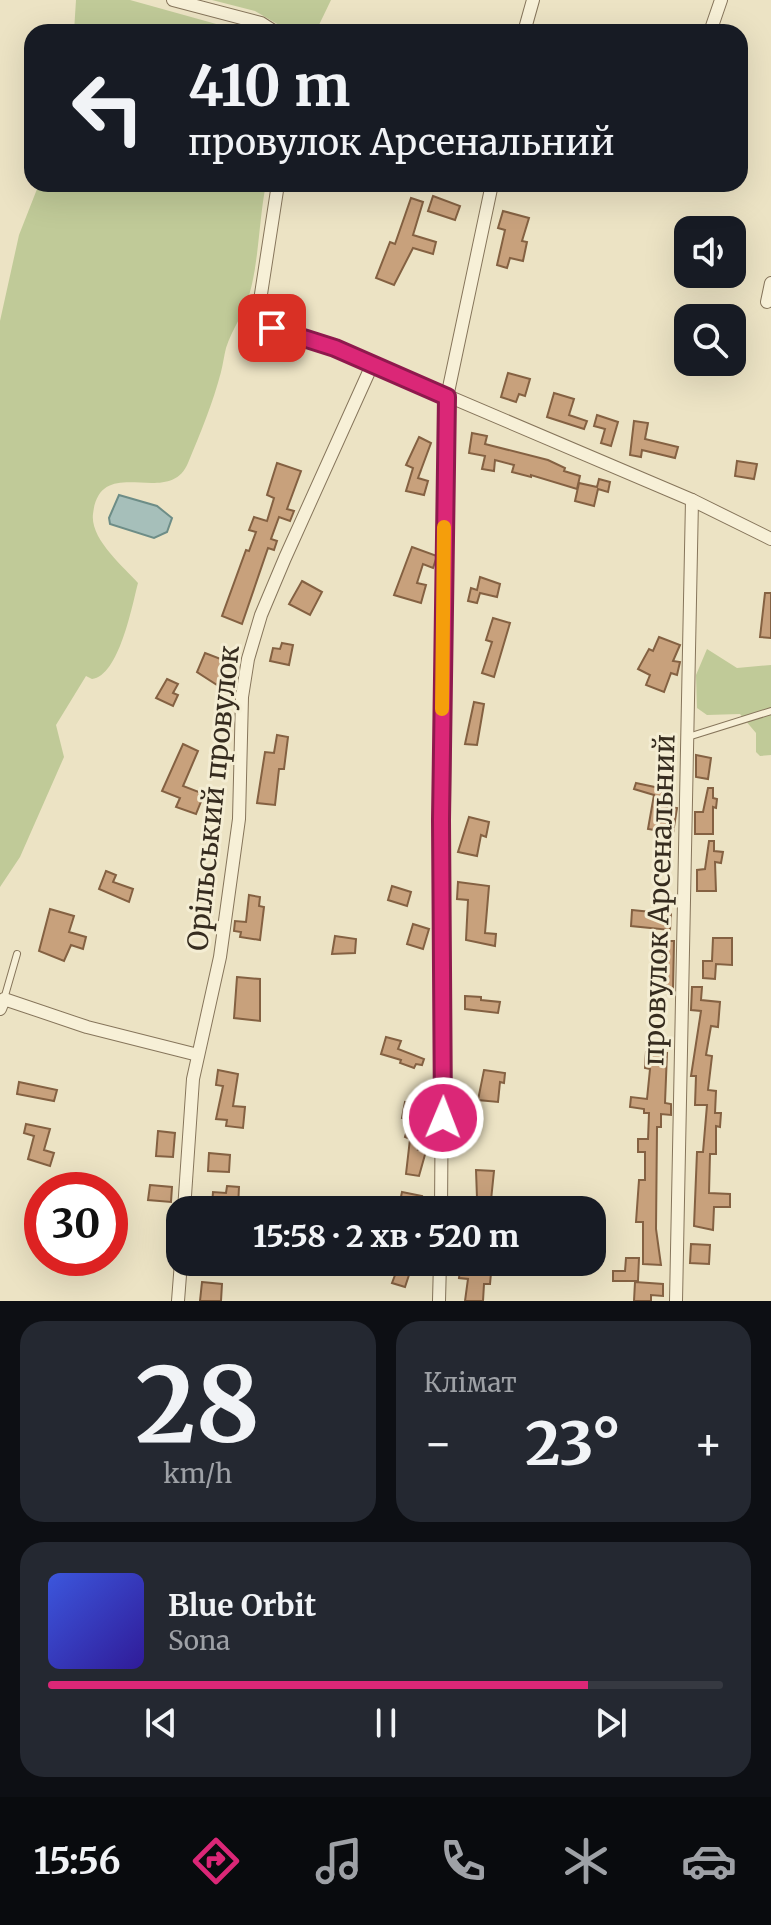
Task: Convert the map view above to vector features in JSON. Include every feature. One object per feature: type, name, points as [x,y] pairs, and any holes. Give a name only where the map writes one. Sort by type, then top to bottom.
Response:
[{"type":"street","points":[[173,0],[263,24]]},
{"type":"street","points":[[526,24],[533,0]]},
{"type":"street","points":[[713,24],[721,0]]},
{"type":"street","points":[[277,192],[259,307],[260,318],[272,328],[335,348],[692,500],[771,539]]},
{"type":"street","points":[[441,1196],[447,397],[490,192]]},
{"type":"street","points":[[767,302],[771,283]]},
{"type":"street","name":"Орільський провулок","points":[[185,1196],[193,1079],[209,1017],[239,819],[242,697],[248,659],[261,615],[285,558],[372,365]]},
{"type":"street","name":"провулок Арсенальний","points":[[676,1301],[678,1086],[684,987],[682,879],[692,500]]},
{"type":"street","points":[[2,1004],[198,1055]]},
{"type":"street","points":[[178,1301],[180,1276]]},
{"type":"street","points":[[439,1301],[440,1276]]},
{"type":"lane","points":[[688,737],[771,711]]},
{"type":"lane","points":[[2,1004],[17,954]]},
{"type":"green space","points":[[76,0],[130,0],[216,24],[74,24]]},
{"type":"green space","points":[[212,0],[331,0],[319,24],[277,24],[255,11]]},
{"type":"green space","points":[[36,192],[265,192],[250,292],[226,348],[214,395],[188,463],[179,476],[166,482],[121,483],[108,486],[98,496],[93,514],[97,533],[109,552],[138,583],[132,607],[110,666],[92,679],[86,676],[56,725],[64,757],[20,857],[0,887],[0,321],[19,235]]},
{"type":"green space","points":[[707,649],[737,668],[771,665],[771,755],[760,756],[756,752],[756,733],[740,714],[707,715],[697,708],[696,675]]},
{"type":"water","points":[[119,495],[157,506],[172,518],[167,532],[154,538],[110,524],[109,518]]},
{"type":"building","points":[[433,196],[460,206],[455,220],[428,211]]},
{"type":"building","points":[[411,198],[423,202],[413,235],[436,242],[433,254],[413,248],[394,285],[376,278],[390,242],[395,244]]},
{"type":"building","points":[[503,211],[529,218],[522,241],[527,242],[523,261],[510,258],[507,268],[497,265],[505,230],[498,228]]},
{"type":"building","points":[[508,373],[530,379],[525,396],[519,394],[516,402],[501,397]]},
{"type":"building","points":[[554,393],[574,399],[569,415],[587,421],[584,429],[547,417]]},
{"type":"building","points":[[597,415],[618,422],[611,446],[601,443],[605,429],[594,426]]},
{"type":"building","points":[[634,421],[648,423],[645,439],[678,447],[675,458],[642,450],[641,457],[630,455]]},
{"type":"building","points":[[472,433],[487,436],[485,444],[548,460],[565,468],[564,471],[580,476],[577,489],[512,472],[514,465],[495,460],[494,471],[482,469],[485,456],[469,453]]},
{"type":"building","points":[[419,437],[431,443],[418,478],[428,481],[424,495],[406,491],[413,468],[406,465]]},
{"type":"building","points":[[737,461],[757,464],[754,479],[735,476]]},
{"type":"building","points":[[277,463],[301,471],[287,509],[294,511],[290,521],[279,517],[271,539],[277,541],[274,550],[268,548],[242,624],[222,616],[246,550],[249,551],[256,532],[249,530],[254,517],[267,521],[274,498],[267,495]]},
{"type":"building","points":[[599,479],[610,482],[608,492],[598,489],[594,506],[575,501],[579,483],[597,487]]},
{"type":"building","points":[[412,547],[437,556],[433,568],[423,564],[417,583],[426,585],[421,603],[394,595]]},
{"type":"building","points":[[480,577],[500,584],[497,597],[480,593],[477,603],[468,601],[471,588],[477,590]]},
{"type":"building","points":[[302,581],[322,592],[310,615],[289,604]]},
{"type":"building","points":[[765,593],[771,593],[771,638],[760,637]]},
{"type":"building","points":[[493,618],[510,623],[494,677],[482,673],[492,642],[486,640]]},
{"type":"building","points":[[659,637],[680,645],[673,661],[680,662],[677,675],[671,673],[664,692],[646,685],[650,675],[638,669],[649,649],[653,651]]},
{"type":"building","points":[[282,643],[293,645],[289,665],[270,661],[273,648],[280,649]]},
{"type":"building","points":[[205,653],[226,661],[217,685],[197,672]]},
{"type":"building","points":[[167,679],[178,684],[173,693],[178,695],[173,706],[156,698]]},
{"type":"building","points":[[474,702],[484,704],[477,745],[465,744]]},
{"type":"building","points":[[277,735],[288,737],[284,769],[279,769],[275,805],[257,803],[265,752],[274,753]]},
{"type":"building","points":[[183,744],[198,751],[183,786],[204,794],[196,814],[176,807],[180,798],[162,791]]},
{"type":"building","points":[[696,755],[711,758],[708,779],[696,777]]},
{"type":"building","points":[[636,783],[669,790],[664,806],[677,808],[673,833],[648,829],[654,795],[634,789]]},
{"type":"building","points":[[708,788],[713,788],[713,798],[717,799],[716,808],[713,807],[713,834],[695,834],[695,812],[703,812]]},
{"type":"building","points":[[469,817],[489,822],[486,837],[481,835],[477,856],[458,852]]},
{"type":"building","points":[[709,841],[714,841],[714,851],[723,852],[721,863],[715,862],[716,891],[697,891],[697,870],[705,869]]},
{"type":"building","points":[[106,871],[116,875],[113,882],[133,889],[129,902],[99,889]]},
{"type":"building","points":[[458,882],[489,886],[485,933],[496,934],[495,946],[466,940],[468,900],[457,899]]},
{"type":"building","points":[[392,886],[411,892],[407,906],[388,900]]},
{"type":"building","points":[[249,895],[260,897],[259,906],[264,907],[260,940],[240,937],[241,932],[234,931],[235,921],[246,922]]},
{"type":"building","points":[[50,909],[74,916],[69,932],[86,937],[83,949],[71,945],[64,961],[39,951]]},
{"type":"building","points":[[632,910],[671,914],[670,930],[631,926]]},
{"type":"building","points":[[413,924],[429,929],[423,949],[407,944]]},
{"type":"building","points":[[335,936],[356,939],[355,953],[332,954]]},
{"type":"building","points":[[713,938],[732,938],[732,965],[716,964],[715,979],[703,978],[703,961],[712,961]]},
{"type":"building","points":[[662,941],[674,941],[673,989],[666,989],[667,969],[663,969]]},
{"type":"building","points":[[237,977],[260,979],[260,1021],[234,1018]]},
{"type":"building","points":[[692,987],[702,987],[701,1000],[720,1002],[718,1027],[711,1026],[706,1055],[712,1056],[708,1090],[716,1091],[715,1113],[721,1113],[720,1127],[716,1126],[716,1154],[710,1154],[709,1193],[730,1194],[730,1207],[714,1207],[713,1230],[694,1226],[697,1152],[703,1152],[707,1105],[695,1105],[696,1076],[691,1076],[701,1011],[691,1010]]},
{"type":"building","points":[[465,996],[500,1002],[498,1013],[465,1009]]},
{"type":"building","points":[[386,1037],[401,1041],[398,1049],[424,1059],[422,1065],[416,1064],[414,1068],[381,1054]]},
{"type":"building","points":[[646,1052],[667,1053],[665,1103],[671,1104],[671,1115],[661,1114],[661,1127],[657,1127],[656,1229],[661,1265],[643,1264],[643,1222],[636,1222],[639,1180],[645,1180],[645,1152],[638,1152],[638,1139],[648,1139],[649,1113],[630,1107],[631,1097],[647,1099],[650,1069],[645,1068]]},
{"type":"building","points":[[218,1070],[238,1074],[233,1106],[245,1107],[243,1128],[226,1126],[227,1120],[216,1119],[223,1086],[216,1085]]},
{"type":"building","points":[[484,1070],[505,1073],[504,1083],[500,1082],[498,1102],[478,1100]]},
{"type":"building","points":[[19,1082],[57,1090],[54,1101],[17,1094]]},
{"type":"building","points":[[405,1102],[425,1106],[421,1129],[424,1130],[418,1150],[426,1151],[419,1176],[406,1174],[410,1139],[405,1137],[410,1120],[402,1118]]},
{"type":"building","points":[[26,1124],[50,1129],[44,1150],[54,1153],[50,1166],[28,1159],[34,1136],[24,1133]]},
{"type":"building","points":[[158,1131],[175,1133],[173,1157],[156,1156]]},
{"type":"building","points":[[209,1153],[230,1155],[229,1172],[208,1171]]},
{"type":"building","points":[[476,1170],[494,1171],[491,1196],[477,1196]]},
{"type":"building","points":[[150,1185],[172,1187],[171,1196],[166,1196],[166,1202],[148,1200]]},
{"type":"building","points":[[227,1186],[239,1187],[239,1196],[213,1196],[213,1192],[226,1193]]},
{"type":"building","points":[[402,1192],[422,1196],[401,1196]]},
{"type":"building","points":[[691,1244],[710,1245],[709,1264],[690,1263]]},
{"type":"building","points":[[626,1258],[639,1258],[638,1281],[613,1281],[613,1271],[625,1271]]},
{"type":"building","points":[[395,1276],[409,1276],[405,1287],[392,1283]]},
{"type":"building","points":[[491,1276],[490,1284],[484,1284],[483,1301],[465,1301],[468,1279],[459,1278]]},
{"type":"building","points":[[202,1282],[222,1284],[221,1301],[200,1301]]},
{"type":"building","points":[[635,1282],[663,1284],[663,1296],[651,1295],[651,1301],[634,1301]]},
{"type":"slow traffic","points":[[442,709],[444,527]]},
{"type":"route","points":[[272,328],[335,348],[447,397],[441,820],[443,1118]]}]
